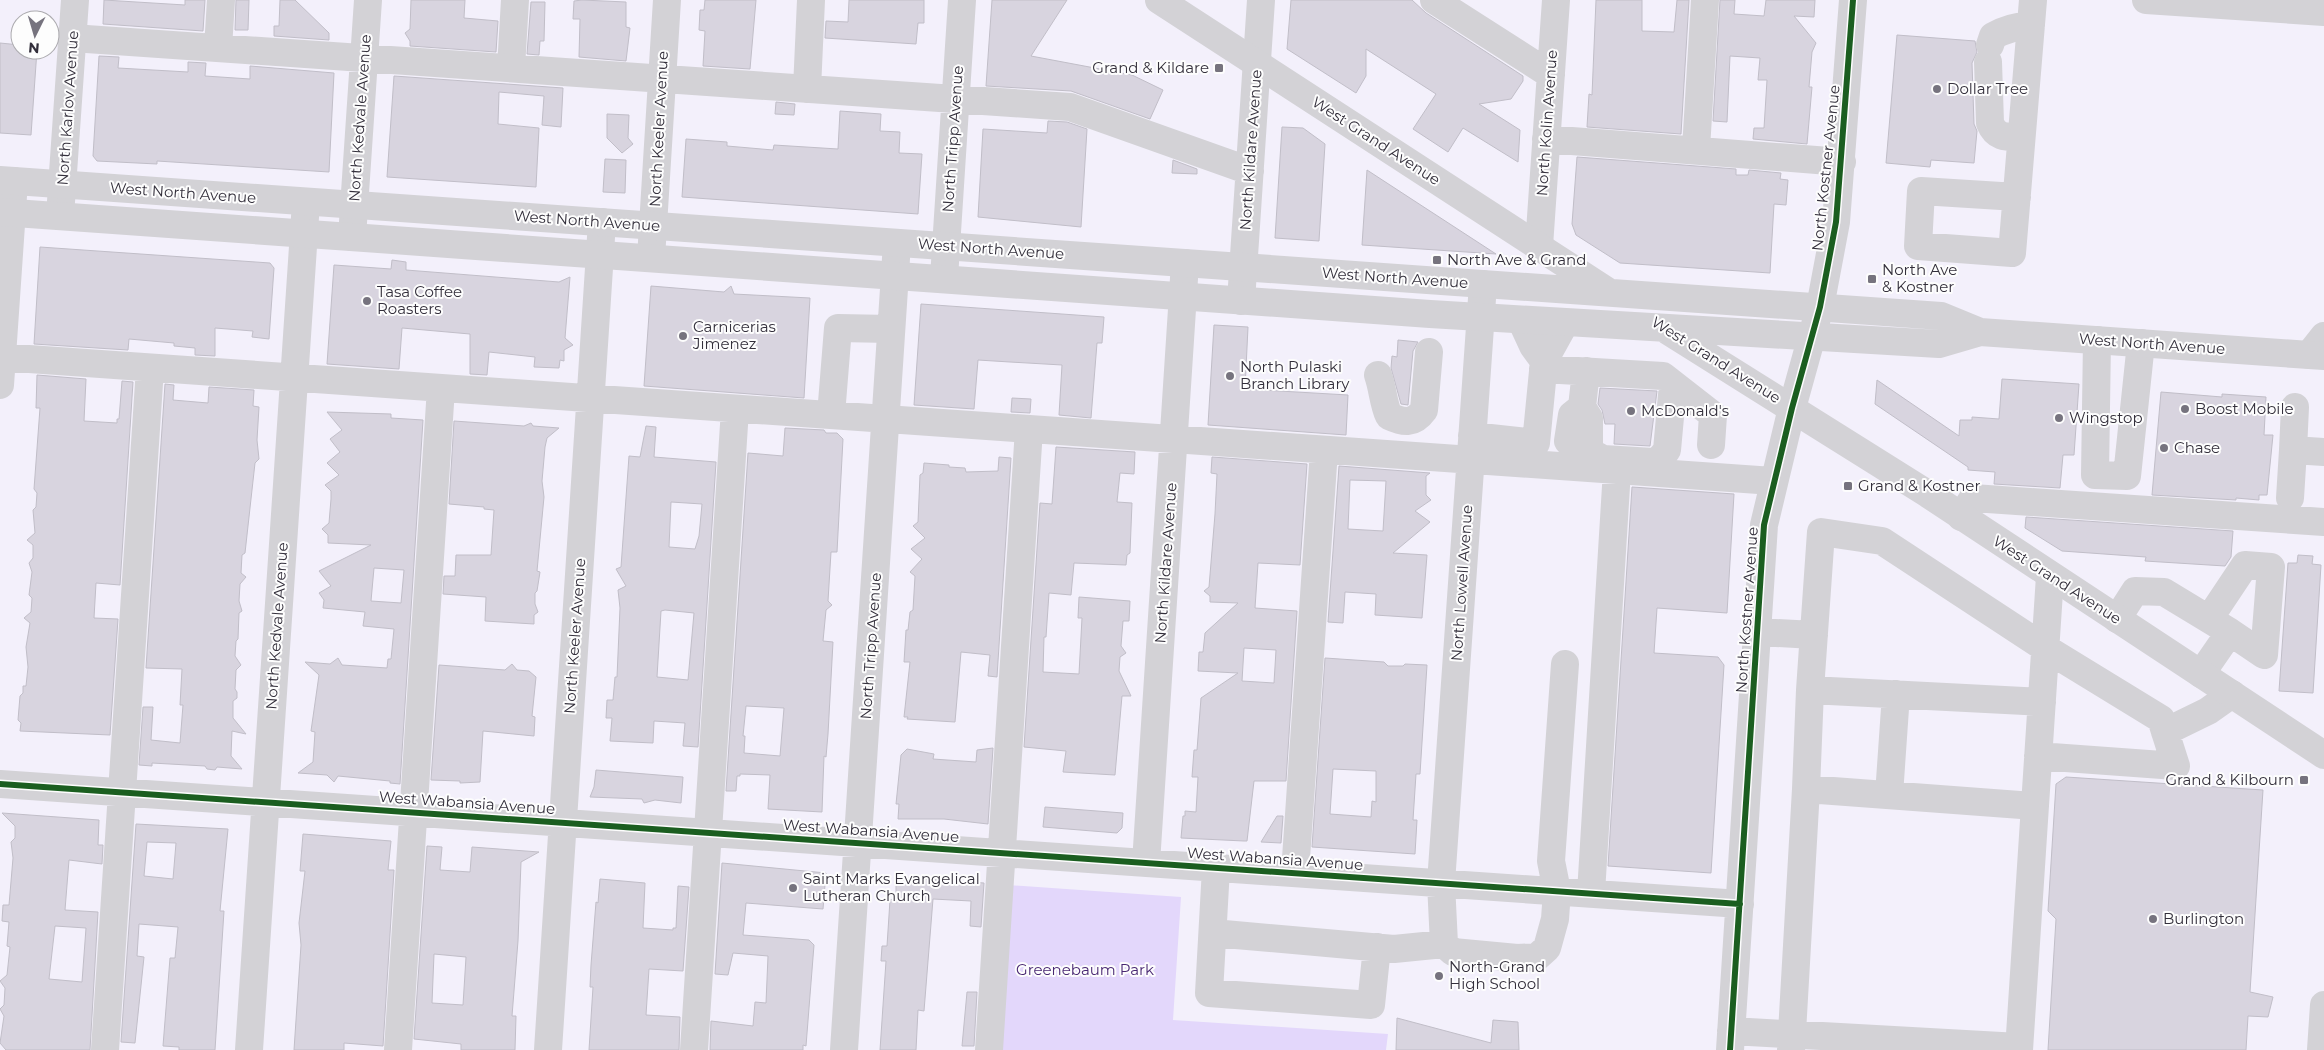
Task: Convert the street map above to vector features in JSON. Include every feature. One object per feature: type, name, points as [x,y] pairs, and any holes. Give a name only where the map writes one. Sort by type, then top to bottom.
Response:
[{"type":"street","name":"North Karlov Avenue","points":[[60,216],[75,0]]},
{"type":"street","points":[[218,48],[221,0]]},
{"type":"street","name":"North Kedvale Avenue","points":[[352,237],[368,0]]},
{"type":"street","points":[[511,68],[515,0]]},
{"type":"street","name":"North Keeler Avenue","points":[[652,258],[667,0]]},
{"type":"street","points":[[807,89],[811,0]]},
{"type":"street","name":"North Tripp Avenue","points":[[944,278],[962,0]]},
{"type":"street","name":"West Grand Avenue","points":[[1158,0],[1666,329],[1792,408],[1967,507],[2050,576],[2324,755]]},
{"type":"street","name":"North Kildare Avenue","points":[[1241,301],[1261,0]]},
{"type":"street","points":[[1434,0],[1551,75]]},
{"type":"street","name":"North Kolin Avenue","points":[[1538,246],[1556,0]]},
{"type":"street","points":[[1696,149],[1705,0]]},
{"type":"street","name":"North Kostner Avenue","points":[[1731,1041],[1764,525],[1773,481],[1820,307],[1836,222],[1853,0]]},
{"type":"street","points":[[2162,1],[2324,12]]},
{"type":"street","points":[[2022,137],[2001,137],[1994,131],[1990,123],[1989,54],[1993,36],[2016,26],[2032,12]]},
{"type":"street","points":[[2017,197],[2032,12]]},
{"type":"street","points":[[72,38],[1070,107],[1250,171]]},
{"type":"street","points":[[1546,139],[1696,149],[1842,162]]},
{"type":"street","points":[[0,385],[7,181]]},
{"type":"street","name":"West North Avenue","points":[[7,181],[1942,316],[1980,332],[2141,343],[2319,349]]},
{"type":"street","name":"North Kedvale Avenue","points":[[249,1050],[292,378],[306,202]]},
{"type":"street","name":"West North Avenue","points":[[6,212],[1481,318],[1940,344],[1980,332]]},
{"type":"street","name":"North Keeler Avenue","points":[[548,1050],[602,222]]},
{"type":"street","name":"North Tripp Avenue","points":[[844,1050],[896,243]]},
{"type":"street","name":"North Kildare Avenue","points":[[1146,863],[1185,263]]},
{"type":"street","name":"North Lowell Avenue","points":[[1444,944],[1441,883],[1483,284]]},
{"type":"street","points":[[1521,320],[1544,365]]},
{"type":"street","points":[[1,358],[1324,450],[1471,448],[1536,442],[1544,365],[1566,323]]},
{"type":"street","points":[[831,415],[838,328],[891,329]]},
{"type":"street","points":[[2097,340],[2095,475],[2127,476],[2141,343]]},
{"type":"street","points":[[1378,375],[1383,390],[1384,405],[1389,416],[1402,422],[1409,422],[1419,417],[1424,410],[1429,352]]},
{"type":"street","points":[[1544,365],[1586,372],[1663,376],[1713,415],[1711,445]]},
{"type":"street","points":[[105,1050],[150,368]]},
{"type":"street","points":[[1586,372],[1582,407],[1572,415],[1568,441],[1577,450],[1592,453],[1604,459],[1653,462],[1664,456],[1667,450],[1673,384]]},
{"type":"street","points":[[398,1050],[441,388]]},
{"type":"street","points":[[2290,498],[2295,407]]},
{"type":"street","points":[[694,1050],[735,409]]},
{"type":"street","points":[[989,1050],[1028,429]]},
{"type":"street","points":[[1471,448],[1617,470],[1773,481]]},
{"type":"street","points":[[1295,873],[1324,450]]},
{"type":"street","points":[[2293,450],[2324,452]]},
{"type":"street","points":[[1591,893],[1617,470]]},
{"type":"street","points":[[1967,507],[2324,522]]},
{"type":"street","points":[[1791,1043],[1810,690],[1821,532],[1882,541],[2045,648],[2161,719],[2176,766],[2038,756]]},
{"type":"street","points":[[1731,1041],[2019,1048],[2050,576]]},
{"type":"street","points":[[2116,619],[2135,591],[2164,592],[2220,626],[2201,674]]},
{"type":"street","points":[[1757,632],[1814,635]]},
{"type":"street","points":[[1213,933],[1377,947],[1418,948],[1444,944],[1453,952],[1517,958],[1537,957],[1547,948],[1555,919],[1557,891],[1551,861],[1565,664]]},
{"type":"street","points":[[1810,690],[2042,702]]},
{"type":"street","points":[[1889,795],[1896,694]]},
{"type":"street","points":[[2165,732],[2208,711],[2232,694]]},
{"type":"street","name":"West Wabansia Avenue","points":[[0,784],[1740,904]]},
{"type":"street","points":[[1806,789],[2035,806]]},
{"type":"street","points":[[1216,868],[1209,993],[1371,1005],[1377,947]]},
{"type":"street","points":[[2321,1050],[2324,1005]]},
{"type":"green space","name":"Greenebaum Park","points":[[1007,885],[1181,897],[1173,1020],[1388,1034],[1386,1050],[996,1050]]},
{"type":"building","points":[[104,0],[185,5],[185,0],[205,0],[203,31],[103,24]]},
{"type":"building","points":[[236,0],[249,0],[248,30],[235,30]]},
{"type":"building","points":[[280,0],[295,0],[329,33],[329,40],[274,36],[274,26],[279,26]]},
{"type":"building","points":[[411,0],[465,0],[464,18],[498,21],[496,52],[410,46],[410,41],[405,33],[410,29]]},
{"type":"building","points":[[705,0],[756,0],[750,69],[703,66],[705,31],[699,30],[700,10],[704,10]]},
{"type":"building","points":[[849,0],[924,0],[924,23],[918,23],[916,44],[825,38],[826,21],[848,22]]},
{"type":"building","points":[[992,0],[1067,0],[1031,56],[1132,75],[1163,90],[1150,119],[1071,91],[986,86]]},
{"type":"building","points":[[1291,0],[1412,0],[1426,13],[1523,76],[1523,81],[1511,99],[1479,104],[1520,130],[1518,162],[1463,128],[1448,152],[1413,129],[1436,94],[1366,49],[1366,76],[1356,93],[1287,49]]},
{"type":"building","points":[[1596,0],[1642,0],[1642,31],[1674,32],[1677,0],[1689,0],[1681,134],[1587,127],[1589,94],[1592,95]]},
{"type":"building","points":[[1720,0],[1735,0],[1734,14],[1764,16],[1766,0],[1815,0],[1814,17],[1794,16],[1816,43],[1812,52],[1809,87],[1812,87],[1807,144],[1753,139],[1754,128],[1764,128],[1767,80],[1758,80],[1760,58],[1730,56],[1727,122],[1713,121]]},
{"type":"building","points":[[574,1],[626,2],[626,27],[630,28],[626,61],[579,57],[580,19],[573,19]]},
{"type":"building","points":[[531,2],[545,2],[544,41],[540,41],[539,55],[527,54]]},
{"type":"building","name":"Dollar Tree","points":[[1897,35],[1975,41],[1977,52],[1972,63],[1974,124],[1977,131],[1974,163],[1931,160],[1930,167],[1886,163]]},
{"type":"building","points":[[0,43],[10,44],[10,60],[36,60],[31,135],[0,133]]},
{"type":"building","points":[[99,56],[119,57],[118,68],[188,72],[188,62],[206,63],[205,76],[250,79],[250,66],[334,73],[329,172],[157,161],[157,164],[97,161],[93,156]]},
{"type":"building","points":[[394,76],[563,88],[561,127],[542,125],[544,96],[499,92],[498,124],[539,128],[536,187],[387,177]]},
{"type":"building","points":[[776,102],[795,104],[794,115],[775,114]]},
{"type":"building","points":[[840,111],[881,114],[880,131],[900,132],[899,153],[922,154],[918,214],[682,197],[686,139],[727,142],[727,146],[773,150],[774,145],[838,149]]},
{"type":"building","points":[[607,114],[629,115],[628,138],[633,144],[622,153],[607,138]]},
{"type":"building","points":[[1048,121],[1067,122],[1087,129],[1081,227],[978,217],[983,129],[1047,133]]},
{"type":"building","points":[[1282,127],[1303,128],[1325,144],[1319,241],[1275,238]]},
{"type":"building","points":[[1577,157],[1736,169],[1736,175],[1748,175],[1749,170],[1781,173],[1780,179],[1788,180],[1786,205],[1774,204],[1770,273],[1620,263],[1576,235],[1572,224]]},
{"type":"building","points":[[605,159],[626,160],[625,193],[603,192]]},
{"type":"building","points":[[1173,160],[1197,169],[1197,174],[1172,173]]},
{"type":"building","points":[[1367,170],[1413,200],[1496,254],[1362,245]]},
{"type":"building","points":[[40,247],[270,263],[274,268],[269,339],[252,337],[253,331],[215,328],[215,356],[195,355],[195,348],[174,346],[174,343],[129,339],[128,350],[34,344]]},
{"type":"building","points":[[392,260],[406,262],[406,270],[559,282],[570,277],[565,338],[573,345],[564,350],[564,361],[560,360],[559,368],[534,367],[535,357],[489,352],[487,375],[470,374],[470,334],[402,328],[399,369],[327,364],[334,265],[391,269]]},
{"type":"building","points":[[651,286],[724,292],[731,286],[734,294],[810,298],[804,398],[644,386]]},
{"type":"building","points":[[921,304],[1104,317],[1102,343],[1097,343],[1091,418],[1059,415],[1062,365],[978,360],[974,409],[914,405]]},
{"type":"building","points":[[1214,325],[1248,327],[1245,389],[1348,395],[1346,435],[1208,425]]},
{"type":"building","points":[[1398,340],[1418,342],[1413,351],[1408,405],[1401,404],[1391,368],[1392,356],[1397,357]]},
{"type":"building","points":[[37,375],[86,379],[84,421],[117,423],[117,419],[119,419],[122,381],[133,382],[120,585],[96,583],[94,618],[118,619],[110,735],[20,731],[21,723],[18,720],[20,696],[23,693],[23,686],[26,686],[28,667],[26,647],[30,623],[24,618],[31,612],[32,598],[29,595],[32,572],[29,563],[33,558],[33,545],[27,540],[35,533],[33,510],[36,507],[37,493],[34,489],[40,408],[36,408]]},
{"type":"building","points":[[2002,379],[2079,384],[2074,455],[2063,455],[2060,488],[1994,484],[1995,472],[1968,470],[1968,467],[1875,404],[1877,380],[1959,436],[1960,420],[1972,420],[1972,417],[1999,419]]},
{"type":"building","points":[[165,384],[174,385],[173,400],[208,403],[209,387],[254,390],[253,406],[259,407],[257,440],[259,459],[255,463],[245,553],[242,555],[241,573],[246,577],[240,584],[239,601],[242,611],[239,613],[235,656],[241,665],[236,670],[235,689],[237,698],[233,701],[233,718],[246,734],[232,731],[231,756],[242,769],[217,767],[215,770],[207,769],[205,766],[152,763],[152,766],[139,765],[143,707],[153,707],[151,740],[180,743],[183,705],[180,705],[182,669],[146,668]]},
{"type":"building","name":"McDonald's","points":[[1600,388],[1657,391],[1650,446],[1614,444],[1615,424],[1605,424],[1602,410],[1598,404]]},
{"type":"building","points":[[2161,392],[2222,397],[2222,394],[2266,397],[2264,435],[2273,435],[2267,495],[2259,495],[2259,500],[2236,498],[2236,500],[2152,495]]},
{"type":"building","points":[[1012,398],[1031,399],[1030,413],[1011,412]]},
{"type":"building","points":[[327,412],[391,414],[391,418],[423,420],[400,784],[390,783],[390,781],[338,776],[334,782],[327,775],[298,773],[313,762],[315,732],[311,731],[319,675],[305,662],[330,664],[338,658],[342,665],[387,668],[388,659],[391,659],[394,629],[363,626],[365,612],[323,608],[324,600],[319,593],[331,586],[319,571],[371,545],[328,543],[328,535],[322,529],[329,523],[331,499],[331,491],[325,485],[339,475],[327,463],[340,452],[330,439],[342,430]],"holes":[[[374,568],[404,570],[401,603],[371,601]]]},
{"type":"building","points":[[454,421],[524,426],[531,423],[533,426],[559,428],[547,438],[545,447],[542,481],[544,497],[537,571],[540,572],[535,593],[535,604],[538,612],[534,615],[534,624],[485,621],[486,597],[443,594],[444,576],[455,576],[456,555],[491,555],[494,510],[484,509],[484,507],[449,504]]},
{"type":"building","points":[[646,426],[656,427],[654,457],[716,462],[698,747],[683,746],[685,723],[654,721],[653,743],[610,741],[612,718],[606,718],[607,700],[613,700],[615,677],[617,677],[620,608],[618,590],[626,586],[616,569],[621,567],[629,456],[640,457]],"holes":[[[671,502],[702,504],[699,536],[695,549],[669,547]],[[661,611],[694,613],[688,680],[657,677]]]},
{"type":"building","points":[[785,428],[824,430],[826,433],[837,433],[843,439],[837,552],[831,552],[828,601],[832,605],[826,610],[823,641],[833,642],[828,734],[826,757],[824,756],[822,812],[768,809],[770,775],[740,774],[740,776],[737,776],[736,791],[726,791],[748,453],[783,456]],"holes":[[[746,706],[784,708],[780,756],[744,753],[745,736],[743,736]]]},
{"type":"building","points":[[1056,447],[1135,452],[1134,474],[1120,473],[1117,502],[1132,503],[1130,553],[1127,555],[1126,565],[1074,563],[1071,595],[1049,593],[1046,637],[1044,637],[1043,672],[1079,674],[1082,618],[1078,618],[1079,597],[1130,601],[1129,621],[1123,621],[1121,646],[1126,653],[1120,657],[1119,671],[1131,696],[1122,696],[1115,775],[1063,772],[1066,751],[1024,747],[1040,503],[1052,504]]},
{"type":"building","points":[[999,457],[1011,458],[997,677],[988,676],[990,655],[961,652],[955,722],[907,719],[908,717],[904,717],[910,662],[904,662],[906,630],[908,630],[910,612],[913,610],[915,576],[910,572],[922,559],[911,549],[925,538],[913,526],[918,522],[920,475],[923,473],[924,463],[965,468],[966,472],[998,471]]},
{"type":"building","points":[[1212,457],[1307,464],[1300,565],[1258,563],[1255,608],[1297,611],[1286,781],[1254,781],[1247,841],[1181,838],[1185,811],[1196,812],[1198,777],[1192,777],[1194,750],[1197,750],[1201,698],[1238,673],[1198,671],[1199,652],[1203,652],[1205,633],[1238,603],[1210,602],[1210,596],[1204,591],[1209,587],[1215,514],[1217,474],[1211,473]],"holes":[[[1244,648],[1276,650],[1274,683],[1242,681]]]},
{"type":"building","points":[[1339,466],[1430,473],[1426,476],[1426,495],[1431,500],[1415,511],[1430,522],[1393,553],[1427,555],[1422,618],[1375,615],[1376,594],[1345,592],[1343,623],[1328,622]],"holes":[[[1350,480],[1386,481],[1383,531],[1348,529]]]},
{"type":"building","points":[[1632,487],[1734,494],[1727,613],[1657,608],[1654,653],[1718,657],[1724,665],[1711,873],[1608,866]]},
{"type":"building","points":[[2026,517],[2233,531],[2231,557],[2225,566],[2145,561],[2146,557],[2062,551],[2025,528]]},
{"type":"building","points":[[2298,555],[2313,556],[2312,564],[2321,565],[2313,693],[2279,691],[2288,563],[2297,563]]},
{"type":"building","points":[[1325,658],[1384,662],[1388,666],[1403,666],[1405,664],[1427,665],[1420,774],[1416,774],[1413,820],[1417,820],[1415,854],[1312,847]],"holes":[[[1333,769],[1376,771],[1376,802],[1372,801],[1371,817],[1330,814]]]},
{"type":"building","points":[[512,664],[517,670],[529,671],[536,677],[532,716],[535,717],[534,736],[483,731],[480,782],[460,783],[460,781],[431,780],[439,665],[505,670]]},
{"type":"building","points":[[993,748],[988,824],[944,819],[898,819],[899,804],[896,804],[901,755],[907,749],[934,754],[933,759],[976,762],[977,750]]},
{"type":"building","points":[[596,770],[683,777],[681,803],[655,800],[644,803],[642,799],[590,797],[594,787]]},
{"type":"building","points":[[2066,777],[2263,790],[2250,992],[2273,997],[2268,1017],[2248,1016],[2246,1050],[2048,1050],[2056,919],[2048,911],[2056,784]]},
{"type":"building","points":[[1045,807],[1123,813],[1122,828],[1117,833],[1043,827]]},
{"type":"building","points":[[2,813],[99,820],[98,845],[103,845],[102,864],[69,860],[65,910],[98,912],[90,1050],[6,1050],[0,1043],[4,1016],[0,1009],[4,1005],[5,988],[0,981],[7,975],[10,947],[7,946],[9,922],[2,921],[3,905],[9,905],[13,858],[11,842],[15,838],[15,826]],"holes":[[[55,926],[86,928],[82,982],[49,979]]]},
{"type":"building","points":[[1277,816],[1283,816],[1281,843],[1261,842]]},
{"type":"building","points":[[136,824],[228,829],[220,911],[224,911],[215,1050],[179,1050],[179,1047],[163,1046],[170,958],[175,958],[178,927],[139,924],[137,956],[144,957],[135,1043],[121,1042]],"holes":[[[147,842],[176,843],[173,879],[144,876]]]},
{"type":"building","points":[[303,834],[391,841],[388,870],[394,870],[383,1046],[344,1043],[344,1050],[294,1050],[301,945],[299,923],[305,871],[300,871]]},
{"type":"building","points":[[427,846],[442,847],[440,870],[470,872],[472,847],[539,852],[521,862],[518,941],[512,1016],[516,1016],[515,1050],[461,1050],[461,1044],[414,1039]],"holes":[[[434,954],[466,957],[463,1005],[432,1003]]]},
{"type":"building","points":[[722,863],[826,873],[823,909],[746,903],[743,935],[809,940],[814,945],[806,1046],[803,1045],[803,1050],[710,1050],[711,1021],[753,1026],[755,1002],[766,1003],[768,956],[733,953],[728,975],[715,974]]},
{"type":"building","points":[[896,877],[984,883],[981,927],[970,926],[971,901],[933,899],[924,1011],[918,1010],[916,1050],[880,1050],[886,961],[881,961],[882,946],[887,946],[890,900],[896,898]]},
{"type":"building","points":[[600,879],[645,883],[643,928],[673,930],[673,928],[676,928],[678,886],[689,887],[683,971],[649,969],[646,1015],[680,1017],[679,1050],[589,1050],[593,987],[590,987],[591,965],[596,902],[598,903]]},
{"type":"building","points":[[967,992],[977,992],[974,1046],[962,1046]]},
{"type":"building","name":"North-Grand High School","points":[[1397,1018],[1491,1043],[1493,1020],[1518,1022],[1519,1050],[1396,1050]]},
{"type":"cycle path","points":[[1730,1050],[1764,525],[1792,408],[1820,307],[1836,222],[1853,0]]},
{"type":"cycle path","points":[[0,784],[1740,904]]},
{"type":"place","name":"Grand & Kildare","points":[[1219,68]]},
{"type":"place","name":"Dollar Tree","points":[[1937,89]]},
{"type":"place","name":"North Ave & Grand","points":[[1437,260]]},
{"type":"place","name":"North Ave & Kostner","points":[[1872,279]]},
{"type":"place","name":"Tasa Coffee Roasters","points":[[367,301]]},
{"type":"place","name":"Carnicerias Jimenez","points":[[683,336]]},
{"type":"place","name":"North Pulaski Branch Library","points":[[1230,376]]},
{"type":"place","name":"Boost Mobile","points":[[2185,409]]},
{"type":"place","name":"McDonald's","points":[[1631,411]]},
{"type":"place","name":"Wingstop","points":[[2059,418]]},
{"type":"place","name":"Chase","points":[[2164,448]]},
{"type":"place","name":"Grand & Kostner","points":[[1848,486]]},
{"type":"place","name":"Grand & Kilbourn","points":[[2304,780]]},
{"type":"place","name":"Saint Marks Evangelical Lutheran Church","points":[[793,888]]},
{"type":"place","name":"Burlington","points":[[2153,919]]},
{"type":"place","name":"North-Grand High School","points":[[1439,976]]}]
